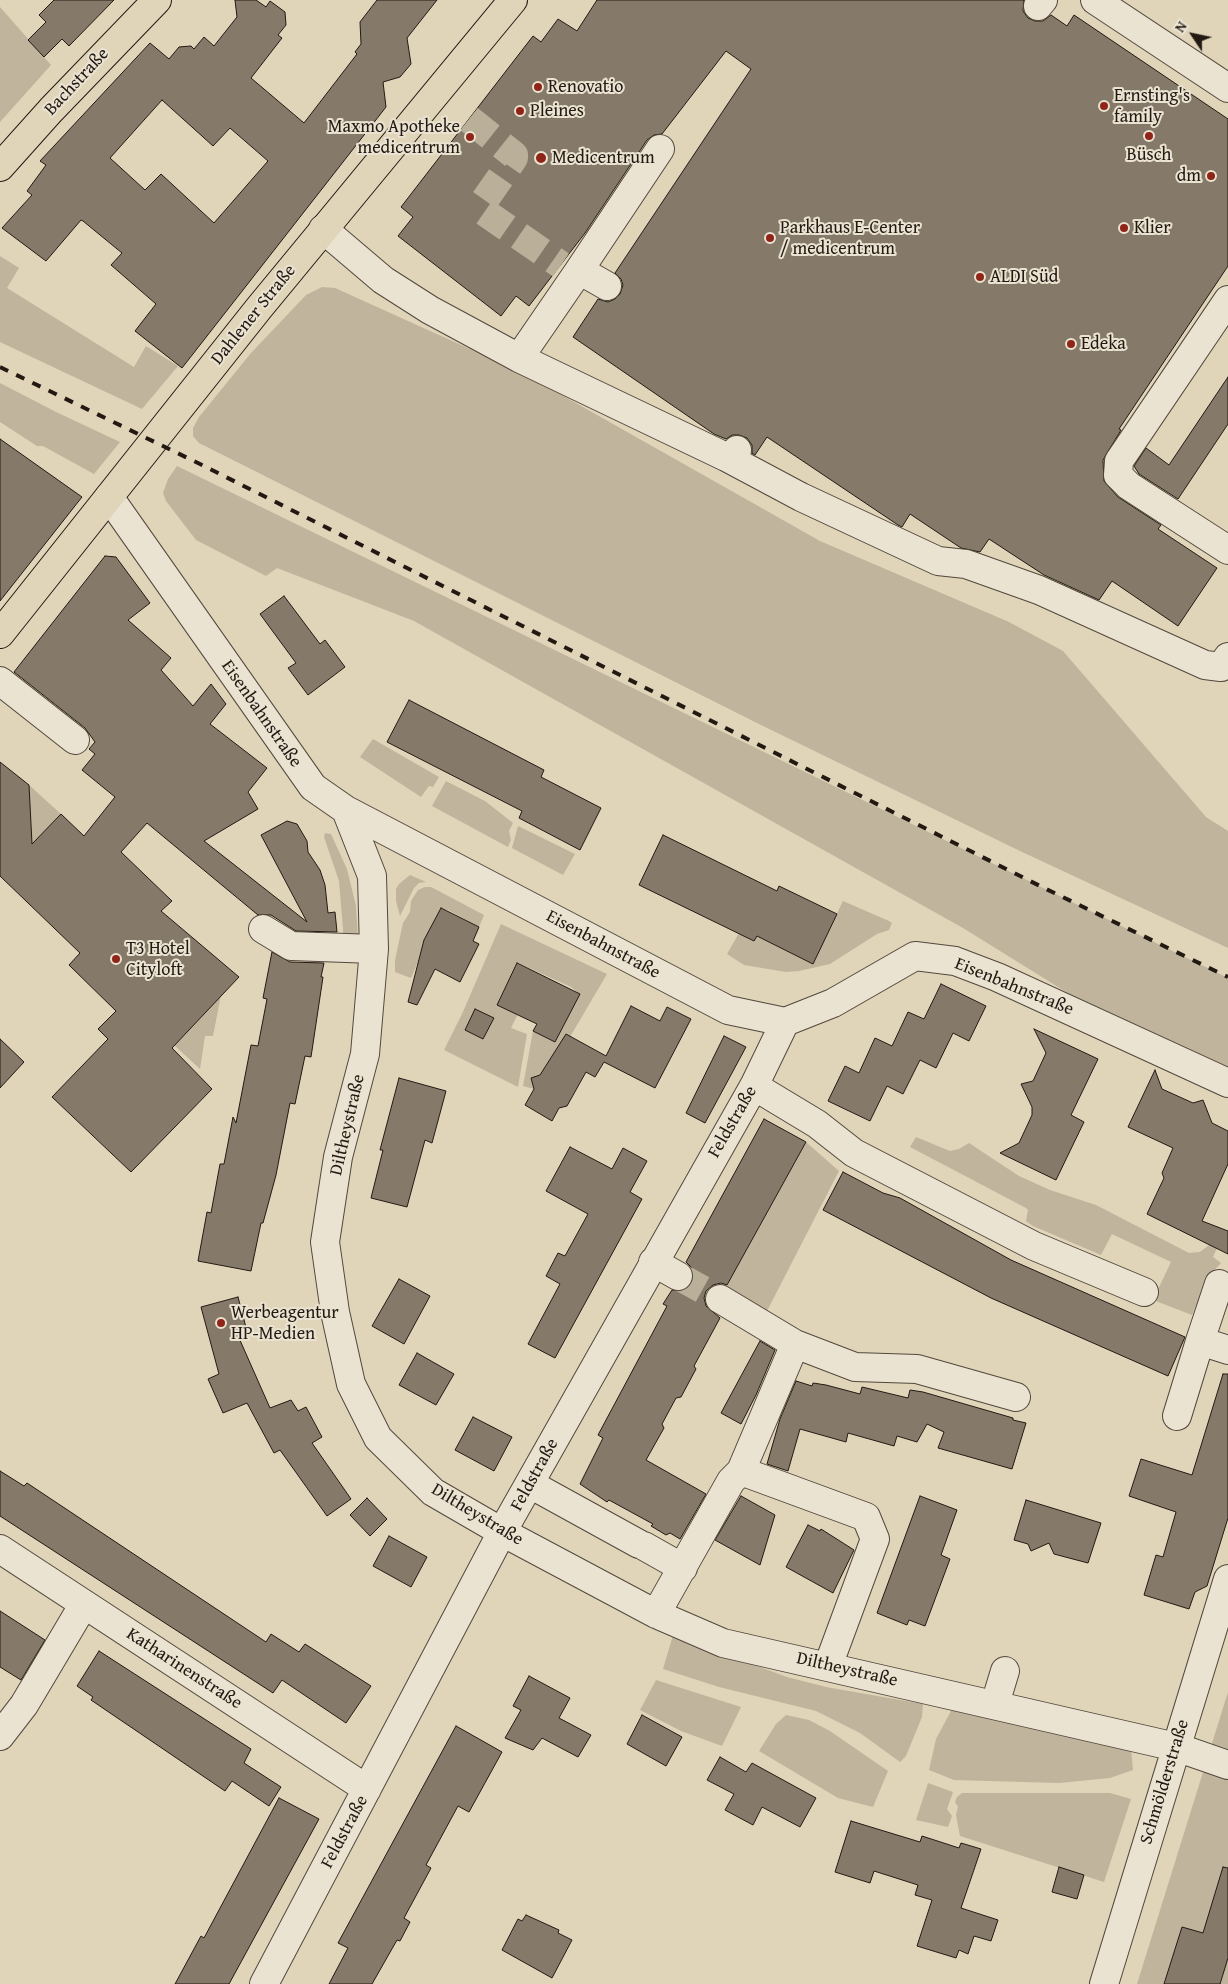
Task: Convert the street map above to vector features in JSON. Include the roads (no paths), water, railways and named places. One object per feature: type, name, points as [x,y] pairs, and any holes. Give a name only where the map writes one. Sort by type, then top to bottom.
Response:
[{"type":"main road","name":"Bachstraße","points":[[0,167],[51,110],[157,0]]},
{"type":"main road","name":"Dahlener Straße","points":[[0,634],[323,229],[513,0]]},
{"type":"street","points":[[1095,0],[1228,88]]},
{"type":"street","points":[[519,358],[660,149]]},
{"type":"street","points":[[323,229],[383,280],[430,310],[519,358],[732,453],[801,497],[938,561],[966,564],[1039,590],[1205,665],[1221,667],[1228,657]]},
{"type":"street","points":[[576,275],[586,274],[607,286]]},
{"type":"street","points":[[1228,300],[1118,462],[1118,475],[1129,486],[1228,550]]},
{"type":"street","name":"Eisenbahnstraße","points":[[109,498],[312,787],[346,810],[728,1010],[785,1022],[833,1003],[915,956],[955,961],[997,977],[1228,1083]]},
{"type":"street","points":[[0,681],[33,721],[75,740]]},
{"type":"street","name":"Diltheystraße","points":[[346,810],[372,876],[374,949],[365,1054],[338,1157],[325,1242],[335,1312],[351,1384],[378,1438],[434,1492],[502,1532],[656,1614],[723,1643],[1176,1747],[1228,1766]]},
{"type":"street","points":[[263,928],[290,946],[374,949]]},
{"type":"street","name":"Feldstraße","points":[[264,1984],[502,1532],[754,1086],[785,1022]]},
{"type":"street","points":[[754,1086],[817,1124],[854,1153],[1034,1246],[1144,1292]]},
{"type":"street","points":[[653,1262],[678,1276]]},
{"type":"street","points":[[1176,1416],[1219,1284]]},
{"type":"street","points":[[720,1299],[795,1344],[855,1367],[917,1369],[1016,1397]]},
{"type":"street","points":[[1200,1341],[1228,1350]]},
{"type":"street","points":[[656,1614],[731,1480],[741,1470],[795,1344]]},
{"type":"street","points":[[741,1470],[866,1517],[875,1539],[828,1666]]},
{"type":"street","points":[[530,1484],[683,1568]]},
{"type":"street","name":"Katharinenstraße","points":[[0,1549],[368,1789]]},
{"type":"street","name":"Schmölderstraße","points":[[1104,1984],[1176,1747],[1193,1658],[1228,1579]]},
{"type":"street","points":[[0,1736],[24,1705],[84,1604]]},
{"type":"street","points":[[995,1704],[1005,1671]]},
{"type":"tunnel","points":[[469,119],[514,155],[514,158],[481,208],[561,265]]},
{"type":"tunnel","points":[[678,1276],[720,1299]]},
{"type":"railway","points":[[0,367],[200,464],[1044,888],[1228,977]]},
{"type":"place","name":"Renovatio","points":[[538,87]]},
{"type":"place","name":"Ernsting's family","points":[[1104,106]]},
{"type":"place","name":"Pleines","points":[[520,111]]},
{"type":"place","name":"Büsch","points":[[1149,136]]},
{"type":"place","name":"Maxmo Apotheke medicentrum","points":[[470,137]]},
{"type":"place","name":"Medicentrum","points":[[541,158]]},
{"type":"place","name":"dm","points":[[1211,176]]},
{"type":"place","name":"Klier","points":[[1124,228]]},
{"type":"place","name":"Parkhaus E-Center / medicentrum","points":[[770,238]]},
{"type":"place","name":"ALDI Süd","points":[[980,277]]},
{"type":"place","name":"Edeka","points":[[1071,344]]},
{"type":"place","name":"T3 Hotel Cityloft","points":[[116,959]]},
{"type":"place","name":"Werbeagentur HP-Medien","points":[[221,1323]]}]
